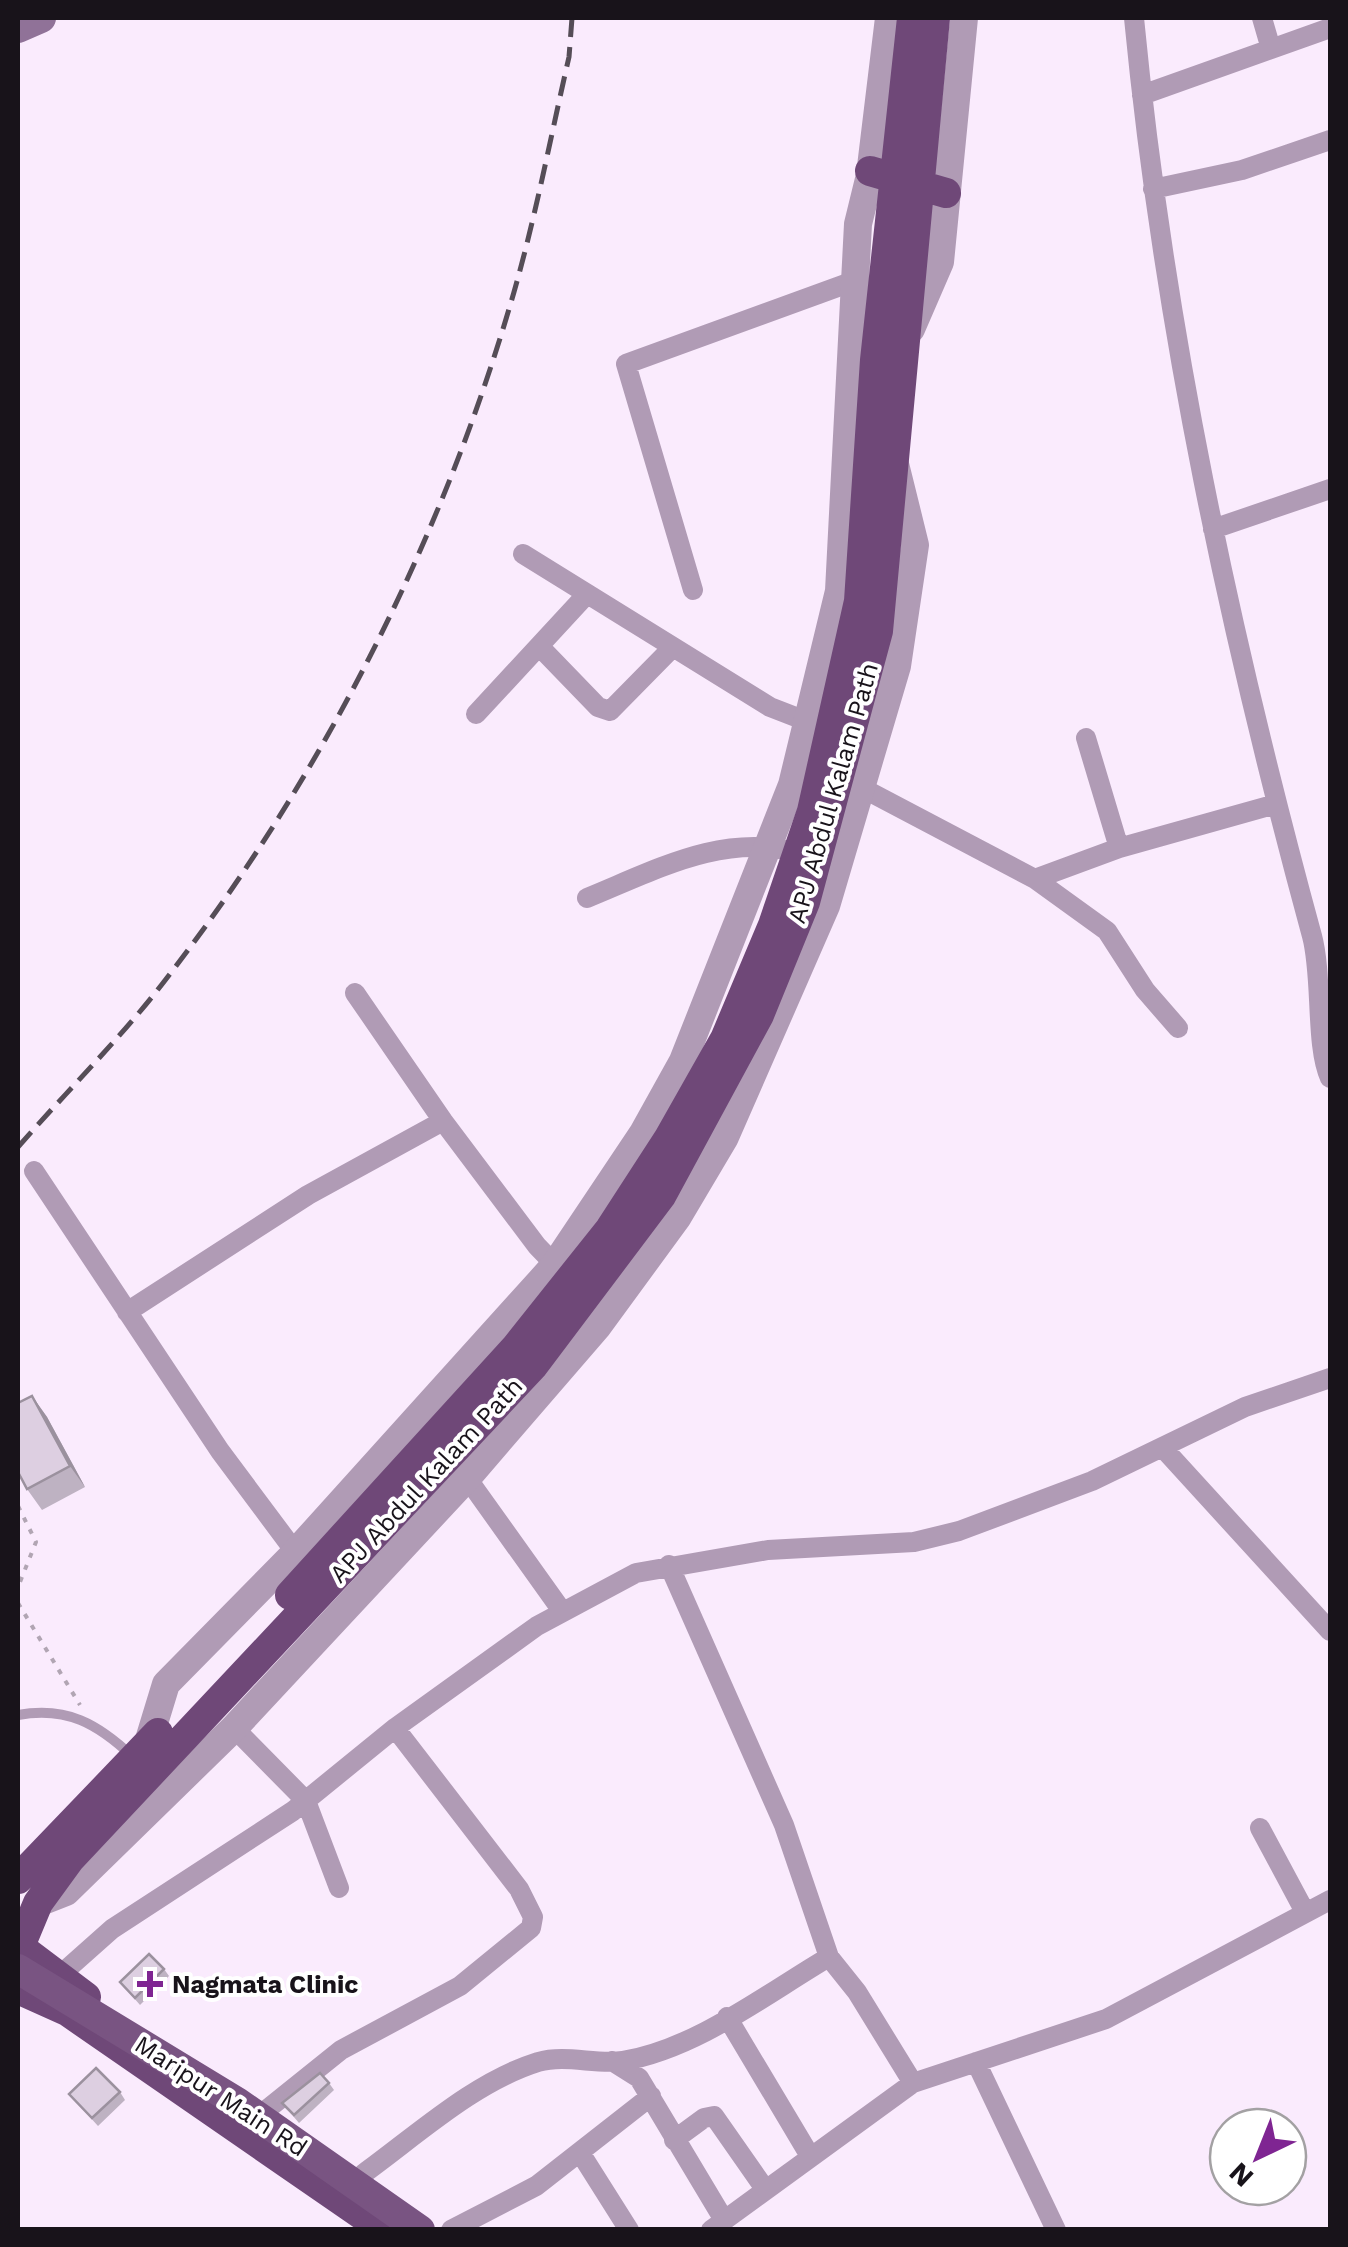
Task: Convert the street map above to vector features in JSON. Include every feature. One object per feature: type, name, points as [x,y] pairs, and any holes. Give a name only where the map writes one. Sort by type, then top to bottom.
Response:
[{"type":"highway","name":"APJ Abdul Kalam Path","points":[[908,182],[892,96],[912,18]]},
{"type":"highway","name":"APJ Abdul Kalam Path","points":[[18,1878],[141,1750],[304,1562],[402,1476],[575,1295],[661,1196],[759,1016],[852,783],[830,729],[860,601],[856,518],[892,316],[908,182],[936,18]]},
{"type":"highway","name":"APJ Abdul Kalam Path","points":[[20,1952],[38,1903],[80,1847],[312,1622],[457,1468],[533,1366],[575,1295],[654,1139],[725,1039],[784,849],[830,729],[878,632],[902,348],[892,316]]},
{"type":"highway","points":[[20,1952],[363,2174],[440,2230]]},
{"type":"highway","points":[[18,1990],[67,2011],[384,2230]]},
{"type":"main road","points":[[18,28],[40,18]]},
{"type":"main road","name":"Maripur Main Rd","points":[[20,1952],[420,2230]]},
{"type":"street","points":[[889,18],[892,96]]},
{"type":"street","points":[[856,518],[854,282],[858,224],[908,182],[964,18]]},
{"type":"street","points":[[1134,18],[1154,189],[1214,529],[1276,804],[1319,962],[1327,1011],[1330,1078]]},
{"type":"street","points":[[1262,18],[1271,49]]},
{"type":"street","points":[[1142,95],[1330,28]]},
{"type":"street","points":[[1154,189],[1242,170],[1330,140]]},
{"type":"street","points":[[902,348],[940,262],[908,182]]},
{"type":"street","points":[[693,590],[626,364],[854,282]]},
{"type":"street","points":[[893,458],[915,545],[897,666],[852,783],[1035,879],[1108,931],[1145,990],[1178,1028]]},
{"type":"street","points":[[1214,529],[1330,489]]},
{"type":"street","points":[[523,554],[770,707],[830,729]]},
{"type":"street","points":[[476,714],[587,594]]},
{"type":"street","points":[[538,646],[598,708],[610,712],[672,648]]},
{"type":"street","points":[[1086,738],[1119,848]]},
{"type":"street","points":[[1035,879],[1119,848],[1276,804]]},
{"type":"street","points":[[588,898],[676,862],[733,845],[784,849]]},
{"type":"street","points":[[355,993],[443,1120],[575,1295]]},
{"type":"street","points":[[127,1312],[308,1195],[443,1120]]},
{"type":"street","points":[[34,1171],[127,1312],[304,1562]]},
{"type":"street","points":[[58,1976],[112,1928],[306,1801],[395,1728],[562,1611],[636,1573],[768,1550],[914,1542],[959,1531],[1061,1494],[1245,1407],[1330,1378]]},
{"type":"street","points":[[1163,1448],[1330,1631]]},
{"type":"street","points":[[457,1468],[562,1611]]},
{"type":"street","points":[[669,1565],[784,1825],[828,1957],[857,1992],[914,2083]]},
{"type":"street","points":[[38,1903],[66,1892],[234,1728],[312,1622]]},
{"type":"street","points":[[234,1728],[306,1801],[340,1888]]},
{"type":"street","points":[[265,2111],[341,2050],[452,1991],[531,1928],[533,1917],[519,1889],[395,1728]]},
{"type":"street","points":[[1260,1828],[1305,1912]]},
{"type":"street","points":[[612,2061],[639,2078],[651,2096],[717,2225],[914,2083],[1106,2019],[1330,1900]]},
{"type":"street","points":[[363,2174],[476,2094],[518,2070],[555,2059],[612,2061],[668,2047],[828,1957]]},
{"type":"street","points":[[727,2017],[810,2156]]},
{"type":"street","points":[[976,2062],[1056,2230]]},
{"type":"street","points":[[450,2230],[536,2186],[651,2096]]},
{"type":"street","points":[[674,2140],[704,2118],[714,2116],[764,2190]]},
{"type":"street","points":[[581,2154],[629,2230]]},
{"type":"lane","points":[[18,1714],[62,1712],[141,1750]]},
{"type":"path","points":[[18,1506],[36,1542],[18,1587]]},
{"type":"path","points":[[18,1603],[77,1695],[84,1720]]},
{"type":"building","points":[[32,1396],[70,1466],[27,1489],[18,1472],[18,1403]]},
{"type":"building","points":[[149,1954],[164,1969],[135,1998],[120,1982]]},
{"type":"building","points":[[96,2068],[120,2092],[92,2118],[69,2094]]},
{"type":"building","points":[[320,2073],[329,2083],[294,2115],[282,2103]]},
{"type":"railway","points":[[18,1147],[146,1004],[221,905],[275,824],[371,654],[413,566],[485,384],[536,204],[569,57],[572,18]]},
{"type":"place","name":"Nagmata Clinic","points":[[150,1984]]}]
